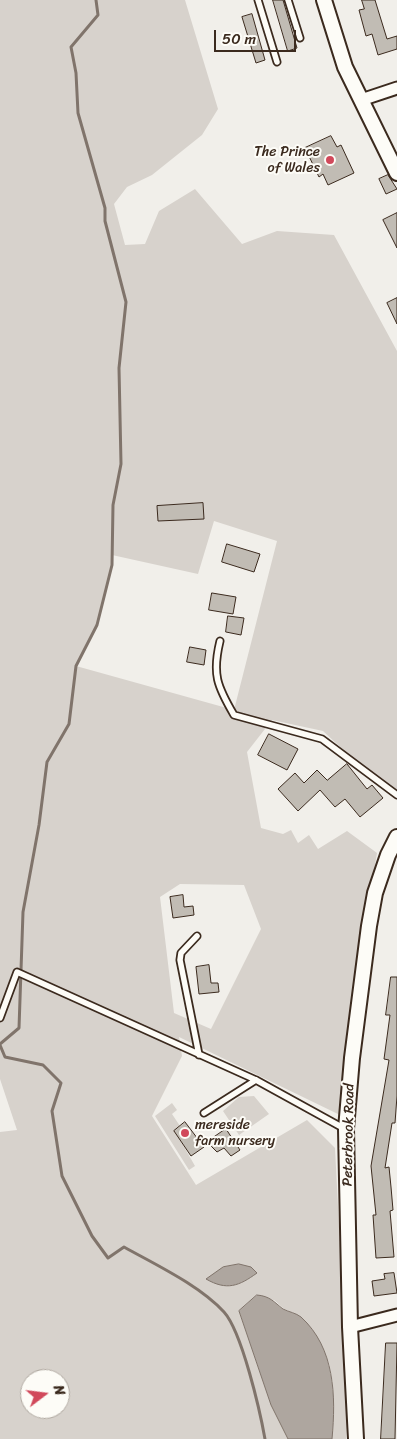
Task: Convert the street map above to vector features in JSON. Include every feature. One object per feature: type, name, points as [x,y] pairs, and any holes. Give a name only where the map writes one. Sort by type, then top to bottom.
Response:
[{"type":"street","points":[[324,0],[345,67],[397,173]]},
{"type":"street","points":[[361,100],[397,88]]},
{"type":"street","name":"Peterbrook Road","points":[[356,1439],[350,1327],[346,1129],[352,1058],[369,926],[375,893],[388,855],[397,837]]},
{"type":"street","points":[[350,1327],[397,1315]]},
{"type":"lane","points":[[258,0],[277,62]]},
{"type":"lane","points":[[288,0],[300,38]]},
{"type":"lane","points":[[220,641],[215,662],[216,678],[222,694],[234,714],[322,739],[397,795]]},
{"type":"lane","points":[[197,936],[181,953],[180,960],[199,1055]]},
{"type":"lane","points":[[0,1018],[17,973],[256,1080],[346,1129]]},
{"type":"lane","points":[[204,1113],[256,1080]]},
{"type":"shaded area","points":[[0,0],[185,0],[218,109],[202,135],[152,175],[127,187],[114,204],[125,245],[145,244],[159,211],[195,189],[242,244],[277,231],[334,235],[397,351],[397,800],[323,731],[272,720],[247,752],[261,828],[283,834],[291,830],[298,843],[309,835],[318,849],[347,831],[377,853],[354,991],[340,1115],[179,1037],[182,1056],[152,1116],[196,1185],[307,1120],[335,1148],[348,1402],[346,1439],[332,1439],[333,1384],[329,1363],[299,1316],[284,1309],[274,1300],[239,1311],[271,1405],[288,1439],[0,1439],[0,1132],[17,1130],[0,1079]],"holes":[[[214,521],[277,541],[234,710],[76,666],[97,625],[112,565],[112,555],[198,574]],[[180,884],[244,885],[261,929],[211,1029],[174,1013],[160,897]]]},
{"type":"shaded area","points":[[254,1096],[269,1114],[239,1135],[223,1111],[239,1097]]},
{"type":"shaded area","points":[[172,1103],[177,1110],[172,1114],[180,1126],[175,1131],[195,1166],[189,1170],[155,1116]]},
{"type":"shaded area","points":[[239,1264],[251,1267],[257,1273],[238,1284],[227,1286],[213,1283],[206,1279],[223,1267]]},
{"type":"shaded area","points":[[257,1295],[269,1298],[283,1309],[301,1317],[321,1343],[327,1358],[333,1390],[332,1439],[288,1439],[271,1405],[239,1311]]},
{"type":"building","points":[[273,0],[283,0],[297,48],[288,51]]},
{"type":"building","points":[[362,0],[375,0],[387,39],[397,36],[397,49],[378,55],[372,34],[366,36],[359,10],[364,9]]},
{"type":"building","points":[[252,14],[265,60],[256,63],[242,17]]},
{"type":"building","name":"The Prince of Wales","points":[[331,136],[337,147],[341,145],[354,173],[328,185],[323,174],[319,177],[305,148]]},
{"type":"building","points":[[388,175],[397,189],[386,194],[379,179]]},
{"type":"building","points":[[397,213],[397,248],[383,220]]},
{"type":"building","points":[[397,298],[397,324],[387,303]]},
{"type":"building","points":[[203,503],[204,519],[158,521],[157,506]]},
{"type":"building","points":[[227,544],[260,554],[254,572],[222,562]]},
{"type":"building","points":[[212,593],[236,597],[233,614],[209,610]]},
{"type":"building","points":[[228,616],[244,618],[241,635],[226,632]]},
{"type":"building","points":[[190,647],[206,650],[204,665],[187,662]]},
{"type":"building","points":[[269,734],[298,749],[287,770],[258,755]]},
{"type":"building","points":[[347,764],[367,789],[372,785],[383,798],[360,817],[345,799],[335,807],[320,790],[298,811],[278,789],[295,773],[304,783],[317,770],[327,780]]},
{"type":"building","points":[[183,895],[184,907],[193,906],[194,915],[173,918],[170,897]]},
{"type":"building","points":[[209,965],[211,983],[218,983],[219,992],[199,994],[196,967]]},
{"type":"building","points":[[391,977],[397,977],[397,1096],[395,1123],[392,1123],[385,1168],[389,1167],[393,1210],[390,1211],[394,1257],[376,1258],[373,1215],[376,1215],[371,1166],[389,1060],[384,1059],[390,1015],[386,1015]]},
{"type":"building","points":[[185,1122],[204,1147],[191,1156],[174,1131]]},
{"type":"building","points":[[226,1129],[240,1150],[231,1156],[224,1148],[217,1152],[207,1142]]},
{"type":"building","points":[[394,1273],[397,1293],[374,1296],[372,1281],[385,1279],[384,1274]]},
{"type":"building","points":[[386,1343],[397,1343],[395,1439],[381,1439]]},
{"type":"waterway","points":[[0,1044],[19,1028],[23,912],[39,825],[47,762],[69,724],[76,666],[97,625],[112,565],[113,505],[121,464],[119,368],[126,302],[105,221],[105,208],[78,113],[76,73],[71,47],[98,15],[96,0]]},
{"type":"waterway","points":[[0,1045],[5,1057],[43,1065],[61,1083],[52,1111],[62,1176],[92,1236],[108,1258],[124,1247],[190,1284],[214,1302],[231,1322],[244,1354],[255,1392],[265,1439]]},
{"type":"place","name":"The Prince of Wales","points":[[330,160]]},
{"type":"place","name":"mereside farm nursery","points":[[185,1133]]}]
